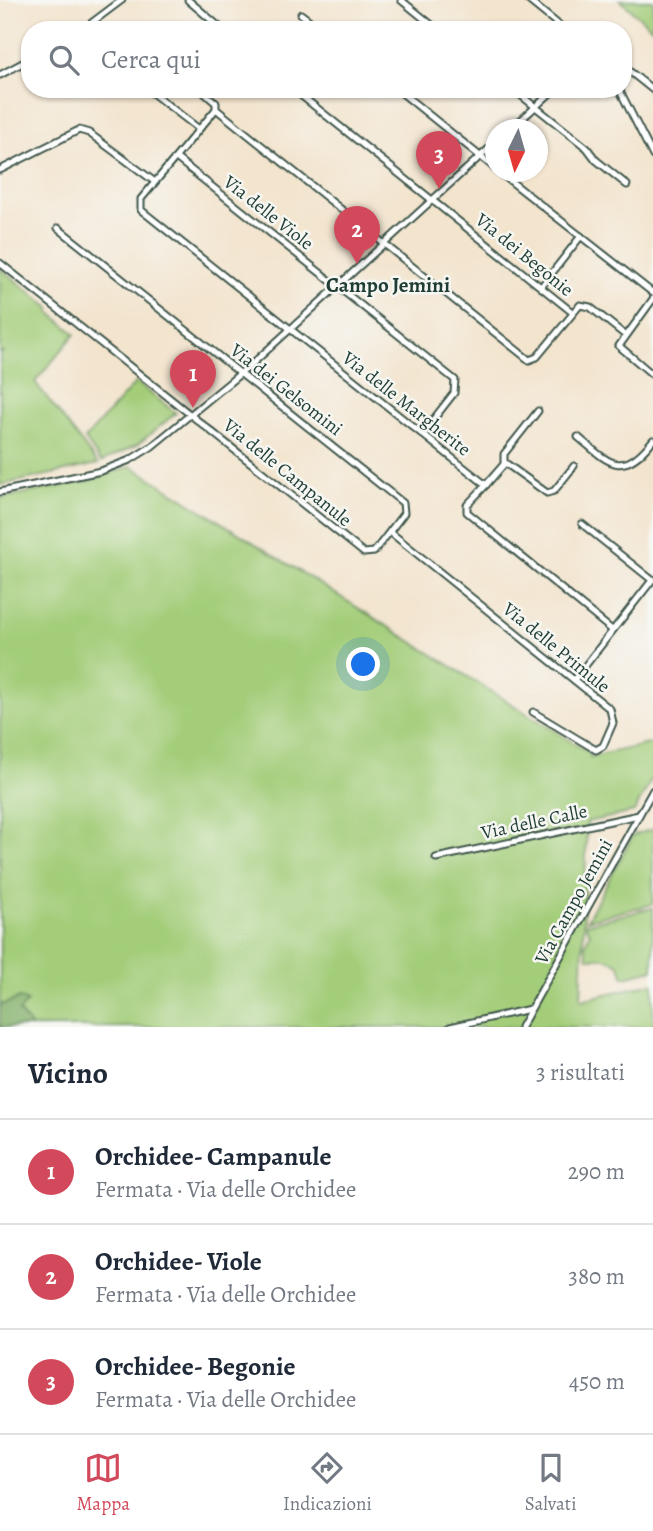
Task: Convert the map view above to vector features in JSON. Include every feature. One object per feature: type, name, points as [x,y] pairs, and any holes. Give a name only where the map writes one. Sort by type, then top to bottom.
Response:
[{"type":"street","points":[[94,21],[122,0]]},
{"type":"street","points":[[188,0],[212,21]]},
{"type":"street","points":[[401,0],[427,21]]},
{"type":"street","points":[[528,0],[554,21]]},
{"type":"street","points":[[301,14],[310,21]]},
{"type":"street","points":[[0,75],[21,64]]},
{"type":"street","points":[[632,73],[653,90]]},
{"type":"street","points":[[159,98],[200,129]]},
{"type":"street","points":[[0,170],[79,130],[88,132],[155,182],[216,109],[216,103],[210,98]]},
{"type":"street","name":"Via dei Begonie","points":[[304,98],[572,312]]},
{"type":"street","points":[[408,98],[485,160]]},
{"type":"street","points":[[524,98],[587,148],[596,160],[627,185]]},
{"type":"street","points":[[522,119],[545,98]]},
{"type":"street","points":[[624,98],[653,156]]},
{"type":"street","points":[[216,109],[531,360],[579,305],[588,305],[625,335]]},
{"type":"street","points":[[0,492],[58,482],[120,465],[151,447],[290,330],[485,151]]},
{"type":"street","name":"Via delle Viole","points":[[176,158],[456,383],[454,393],[422,434]]},
{"type":"street","name":"Via delle Margherite","points":[[155,182],[139,203],[145,214],[486,485]]},
{"type":"street","points":[[512,182],[653,293]]},
{"type":"street","name":"Via dei Gelsomini","points":[[58,228],[404,504],[404,513],[390,532]]},
{"type":"street","points":[[541,287],[581,236]]},
{"type":"street","name":"Via delle Campanule","points":[[0,263],[365,554],[373,552],[390,532]]},
{"type":"street","points":[[653,299],[625,335],[620,348],[653,375]]},
{"type":"street","points":[[538,411],[504,454],[505,463],[467,505],[467,512],[612,630]]},
{"type":"street","points":[[578,437],[608,462],[620,465],[639,457],[653,440]]},
{"type":"street","points":[[505,463],[547,493],[554,491],[574,466]]},
{"type":"street","points":[[574,680],[652,579],[582,524]]},
{"type":"street","name":"Via delle Primule","points":[[390,532],[574,680],[613,714],[613,723],[600,749],[592,748],[533,712]]},
{"type":"street","name":"Via Campo Jemini","points":[[521,1027],[653,790]]},
{"type":"street","name":"Via delle Calle","points":[[436,858],[639,815]]},
{"type":"street","points":[[450,1027],[530,1009]]},
{"type":"green space","points":[[620,0],[653,0],[653,29]]},
{"type":"green space","points":[[0,268],[50,308],[50,312],[75,334],[35,382],[98,464],[0,485],[0,354],[4,352],[0,352]]},
{"type":"green space","points":[[136,382],[176,413],[137,445],[101,462],[85,439]]},
{"type":"green space","points":[[131,466],[590,753],[590,757],[653,743],[653,777],[634,812],[587,822],[581,1000],[653,983],[653,1027],[0,1027],[0,498],[88,481]]},
{"type":"green space","points":[[653,829],[653,904],[587,920],[633,835]]},
{"type":"green space","points":[[653,908],[653,970],[624,977],[619,964],[606,958],[588,958],[585,945],[590,933],[585,924]]},
{"type":"green space","points":[[20,998],[27,1002],[19,1012],[32,1027],[0,1027],[0,1005]]},
{"type":"place","name":"Orchidee- Begonie","points":[[439,189]]},
{"type":"place","name":"Orchidee- Viole","points":[[357,264]]},
{"type":"place","name":"Orchidee- Campanule","points":[[193,408]]},
{"type":"district","name":"Campo Jemini","points":[[388,285]]}]
